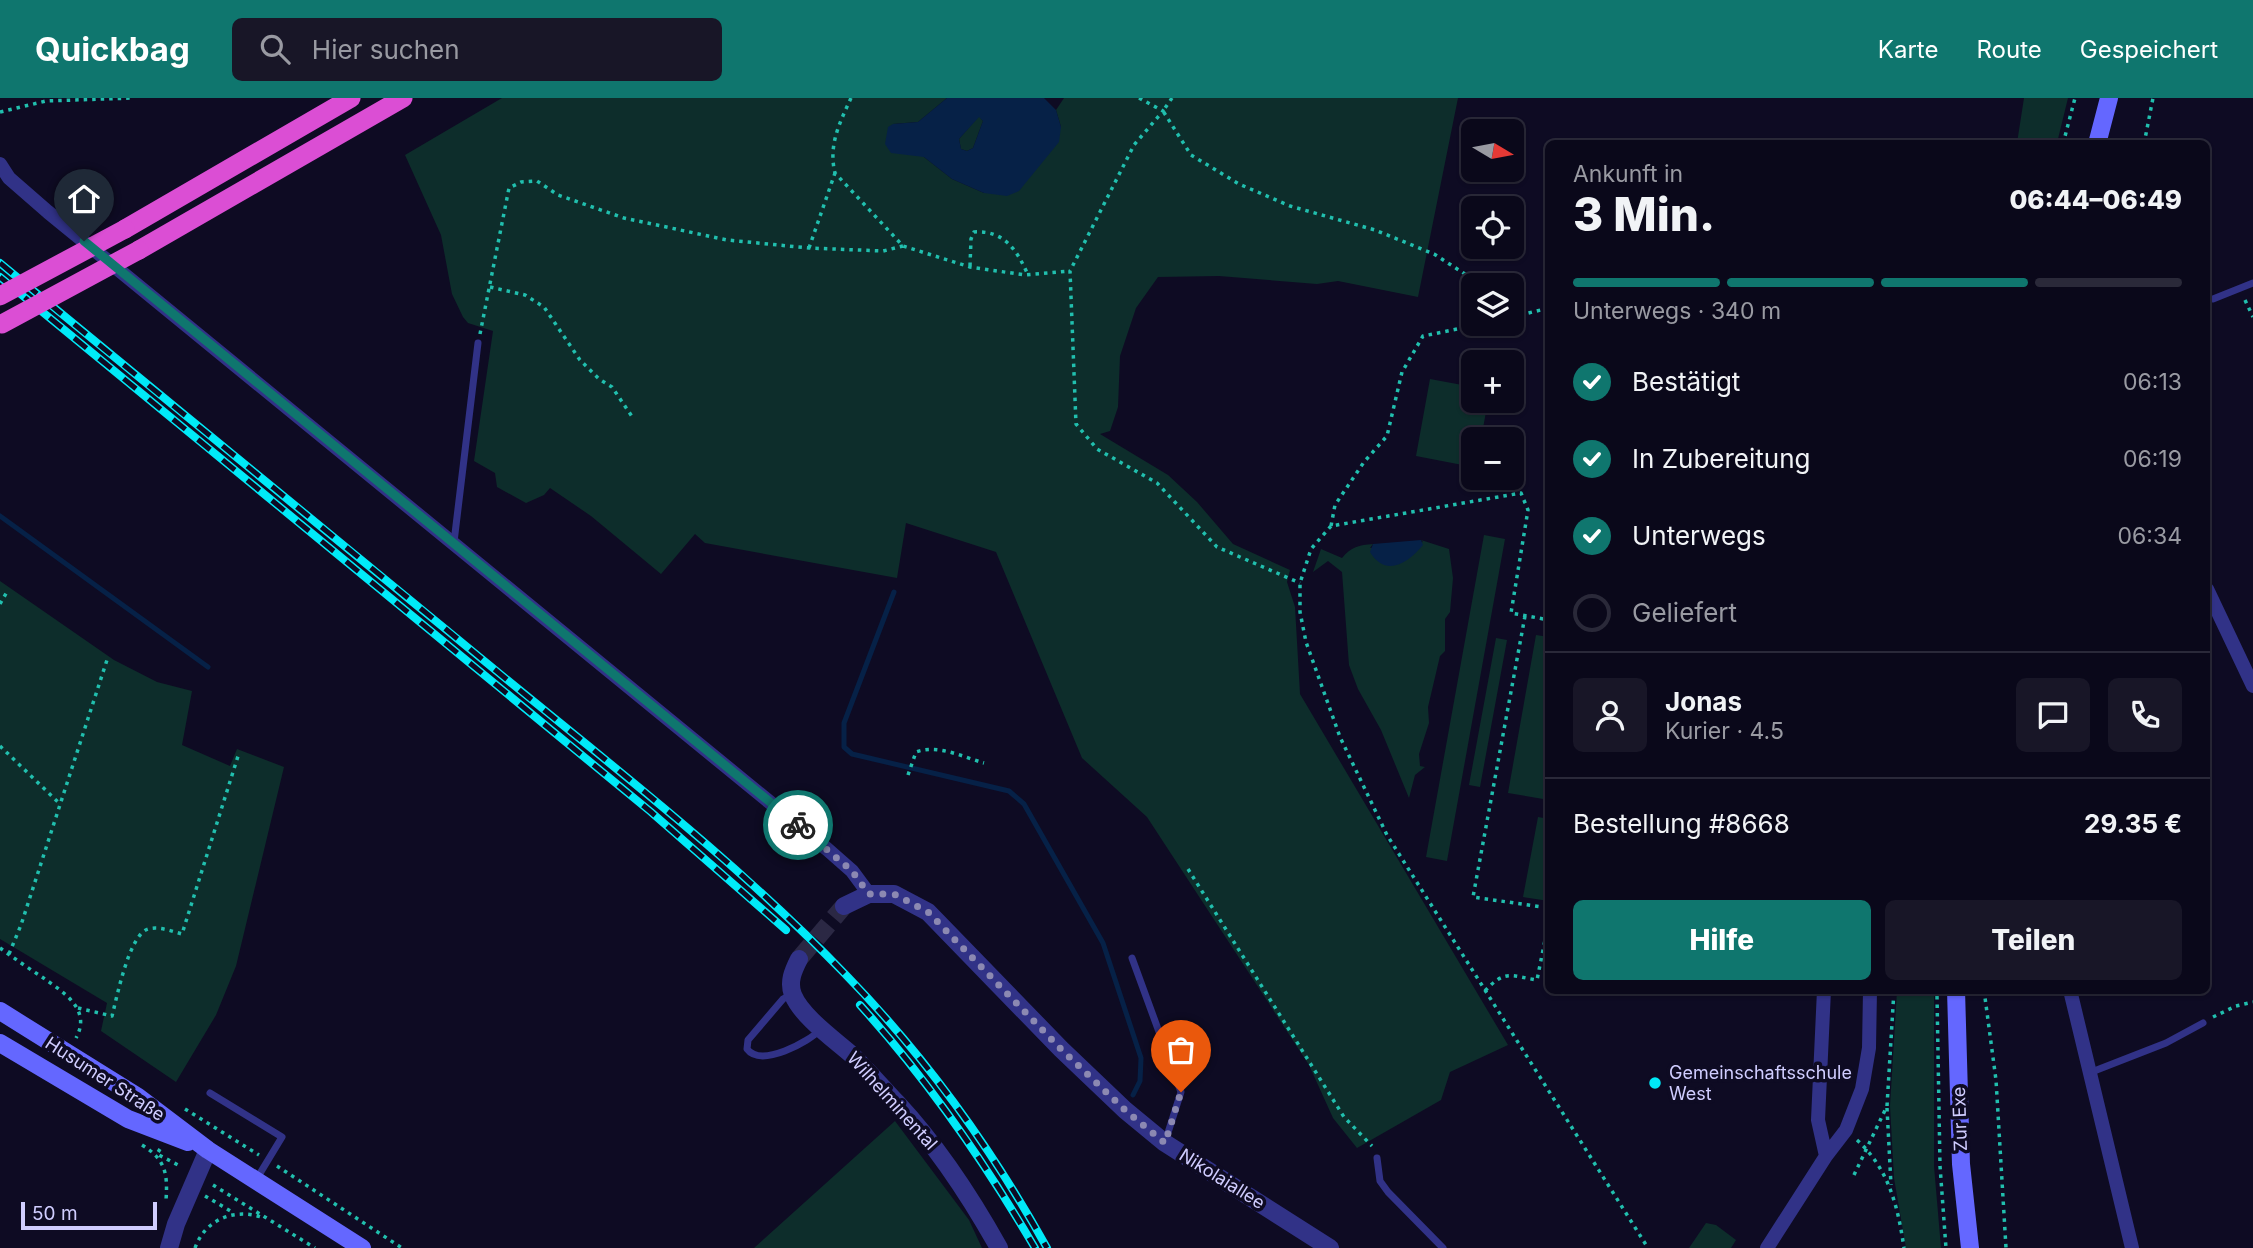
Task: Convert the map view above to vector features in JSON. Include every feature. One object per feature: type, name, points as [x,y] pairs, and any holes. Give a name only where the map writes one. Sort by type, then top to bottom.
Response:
[{"type":"highway","points":[[0,296],[125,229],[351,98]]},
{"type":"highway","points":[[1,325],[139,250],[403,98]]},
{"type":"main road","points":[[2098,140],[2109,98]]},
{"type":"main road","name":"Zur Exe","points":[[1956,994],[1961,1164],[1970,1248]]},
{"type":"main road","name":"Husumer Straße","points":[[0,1011],[138,1097],[208,1150],[362,1248]]},
{"type":"main road","name":"Husumer Straße","points":[[0,1043],[128,1119],[208,1150]]},
{"type":"street","points":[[0,164],[9,178],[48,212],[827,849],[852,871],[869,894],[844,906]]},
{"type":"street","points":[[2210,595],[2253,686]]},
{"type":"street","name":"Nikolaiallee","points":[[869,894],[894,894],[928,912],[1061,1049],[1125,1110],[1165,1143],[1330,1248]]},
{"type":"street","points":[[793,994],[792,972],[799,960]]},
{"type":"street","name":"Wilhelminental","points":[[793,994],[800,1007],[856,1059],[900,1106],[947,1163],[999,1248]]},
{"type":"street","points":[[1824,994],[1818,1120],[1826,1156]]},
{"type":"street","points":[[1767,1248],[1826,1156],[1846,1130],[1862,1089],[1868,1048],[1870,994]]},
{"type":"street","points":[[2071,994],[2132,1248]]},
{"type":"street","points":[[169,1248],[176,1224],[208,1150]]},
{"type":"lane","points":[[2213,299],[2253,283]]},
{"type":"lane","points":[[454,542],[478,343]]},
{"type":"lane","points":[[1132,958],[1181,1092],[1165,1143]]},
{"type":"lane","points":[[793,994],[783,999],[748,1040],[747,1049],[751,1054],[758,1056],[785,1051],[811,1039],[822,1028]]},
{"type":"lane","points":[[2089,1073],[2166,1044],[2203,1023]]},
{"type":"lane","points":[[210,1093],[282,1137],[256,1181]]},
{"type":"lane","points":[[1377,1158],[1380,1181],[1443,1248]]},
{"type":"path","points":[[0,112],[46,101],[133,98]]},
{"type":"path","points":[[851,98],[836,129],[832,160],[835,173],[903,246],[970,267],[1028,275],[1070,271]]},
{"type":"path","points":[[1139,98],[1163,111],[1191,155],[1239,184],[1290,206],[1375,230],[1433,254],[1463,273]]},
{"type":"path","points":[[1172,98],[1134,145],[1070,271],[1076,424],[1097,449],[1157,483],[1217,547],[1300,583]]},
{"type":"path","points":[[2064,140],[2075,98]]},
{"type":"path","points":[[2145,140],[2153,98]]},
{"type":"path","points":[[809,248],[835,173]]},
{"type":"path","points":[[478,343],[509,188],[521,182],[537,181],[558,195],[624,218],[727,240],[809,248],[883,251],[903,246]]},
{"type":"path","points":[[970,267],[971,239],[975,232],[995,233],[1019,255],[1028,275]]},
{"type":"path","points":[[490,287],[525,295],[544,307],[580,360],[599,379],[612,387],[633,418]]},
{"type":"path","points":[[2241,288],[2253,317]]},
{"type":"path","points":[[1524,314],[1545,309]]},
{"type":"path","points":[[1461,328],[1423,336],[1402,372],[1387,436],[1364,462],[1335,505],[1331,526],[1311,549],[1300,583],[1300,612],[1306,642],[1340,737],[1387,835],[1648,1248]]},
{"type":"path","points":[[1331,526],[1521,493],[1528,510],[1511,613],[1545,619]]},
{"type":"path","points":[[0,604],[8,590]]},
{"type":"path","points":[[1525,616],[1473,897],[1545,907]]},
{"type":"path","points":[[9,954],[21,925],[107,660]]},
{"type":"path","points":[[0,746],[60,804]]},
{"type":"path","points":[[908,775],[916,752],[926,748],[984,763]]},
{"type":"path","points":[[78,1009],[112,1016],[125,968],[140,933],[160,928],[182,934],[239,753]]},
{"type":"path","points":[[1188,869],[1344,1117],[1373,1148],[1377,1158]]},
{"type":"path","points":[[1485,991],[1504,975],[1537,980],[1545,940]]},
{"type":"path","points":[[0,948],[69,996],[78,1009],[82,1021],[80,1031],[68,1053]]},
{"type":"path","points":[[1894,994],[1887,1106],[1891,1188],[1904,1248]]},
{"type":"path","points":[[1937,994],[1940,1166],[1946,1248]]},
{"type":"path","points":[[1985,994],[1996,1080],[2006,1248]]},
{"type":"path","points":[[2203,1023],[2236,1006],[2253,1002]]},
{"type":"path","points":[[1854,1175],[1887,1106]]},
{"type":"path","points":[[1846,1130],[1867,1149],[1891,1188]]},
{"type":"path","points":[[268,1161],[402,1248]]},
{"type":"path","points":[[165,1209],[166,1176]]},
{"type":"path","points":[[195,1248],[208,1226],[234,1213],[267,1219],[315,1248]]},
{"type":"green space","points":[[502,98],[947,98],[918,122],[893,124],[924,157],[952,179],[984,193],[1061,127],[1056,110],[1064,98],[1458,98],[1418,297],[1338,281],[1317,284],[1219,276],[1158,277],[1136,308],[1120,356],[1118,407],[1110,431],[1100,434],[1168,475],[1197,502],[1233,544],[1290,570],[1287,582],[1295,607],[1300,694],[1508,1045],[1450,1072],[1441,1100],[1357,1148],[1333,1118],[1309,1065],[1147,817],[1082,758],[996,552],[906,523],[897,578],[705,543],[695,534],[661,574],[591,516],[550,488],[544,495],[526,503],[497,487],[495,473],[474,461],[493,331],[468,323],[463,317],[452,294],[441,235],[405,155]]},
{"type":"green space","points":[[2024,98],[2068,98],[2058,140],[2017,140]]},
{"type":"green space","points":[[979,116],[983,121],[973,148],[967,151],[961,149],[959,139]]},
{"type":"green space","points":[[1430,379],[1461,385],[1461,413],[1486,413],[1483,427],[1461,427],[1461,465],[1416,456]]},
{"type":"green space","points":[[1484,535],[1505,539],[1447,861],[1426,857]]},
{"type":"green space","points":[[1421,540],[1449,549],[1453,578],[1450,612],[1445,619],[1445,651],[1440,656],[1428,707],[1429,723],[1419,754],[1420,766],[1425,767],[1415,775],[1409,798],[1381,730],[1358,689],[1349,665],[1342,572],[1328,561],[1313,572],[1321,549],[1342,558],[1359,546],[1373,544],[1370,548],[1423,542]]},
{"type":"green space","points":[[0,581],[114,660],[157,682],[192,691],[182,745],[230,766],[237,749],[284,767],[236,966],[216,1015],[176,1082],[101,1031],[107,1003],[0,939]]},
{"type":"green space","points":[[1536,635],[1545,636],[1545,799],[1508,793]]},
{"type":"green space","points":[[1496,638],[1507,640],[1480,787],[1469,785]]},
{"type":"green space","points":[[1538,817],[1545,818],[1545,900],[1523,897]]},
{"type":"green space","points":[[1897,994],[1934,994],[1934,1166],[1941,1248],[1906,1248],[1894,1178],[1890,1106]]},
{"type":"green space","points":[[895,1121],[969,1220],[982,1248],[754,1248]]},
{"type":"green space","points":[[1706,1223],[1716,1225],[1736,1240],[1731,1248],[1689,1248]]},
{"type":"water","points":[[947,98],[1044,98],[1056,110],[1061,127],[1059,142],[1019,191],[1007,196],[984,193],[952,179],[924,157],[891,153],[885,144],[888,127],[893,124],[918,122]],"holes":[[[979,117],[983,121],[973,148],[967,151],[961,149],[959,139]]]},
{"type":"water","points":[[1421,540],[1423,545],[1417,552],[1397,565],[1383,564],[1370,552],[1373,544]]},
{"type":"waterway","points":[[0,516],[208,667]]},
{"type":"waterway","points":[[894,592],[844,723],[844,747],[852,754],[1009,791],[1024,804],[1103,943],[1141,1058],[1140,1081],[1133,1095]]},
{"type":"tunnel","points":[[799,959],[844,906]]},
{"type":"railway","points":[[0,263],[636,785],[722,858],[805,934],[874,1005],[929,1070],[980,1139],[1047,1248]]},
{"type":"railway","points":[[0,277],[651,812],[786,930]]},
{"type":"railway","points":[[860,1005],[954,1122],[1035,1248]]},
{"type":"way so far","points":[[798,825],[852,871],[869,894],[894,894],[928,912],[1061,1049],[1125,1110],[1165,1143],[1181,1092]]},
{"type":"place","name":"Gemeinschaftsschule West","points":[[1655,1083]]},
{"type":"route","points":[[84,241],[798,825]]}]
